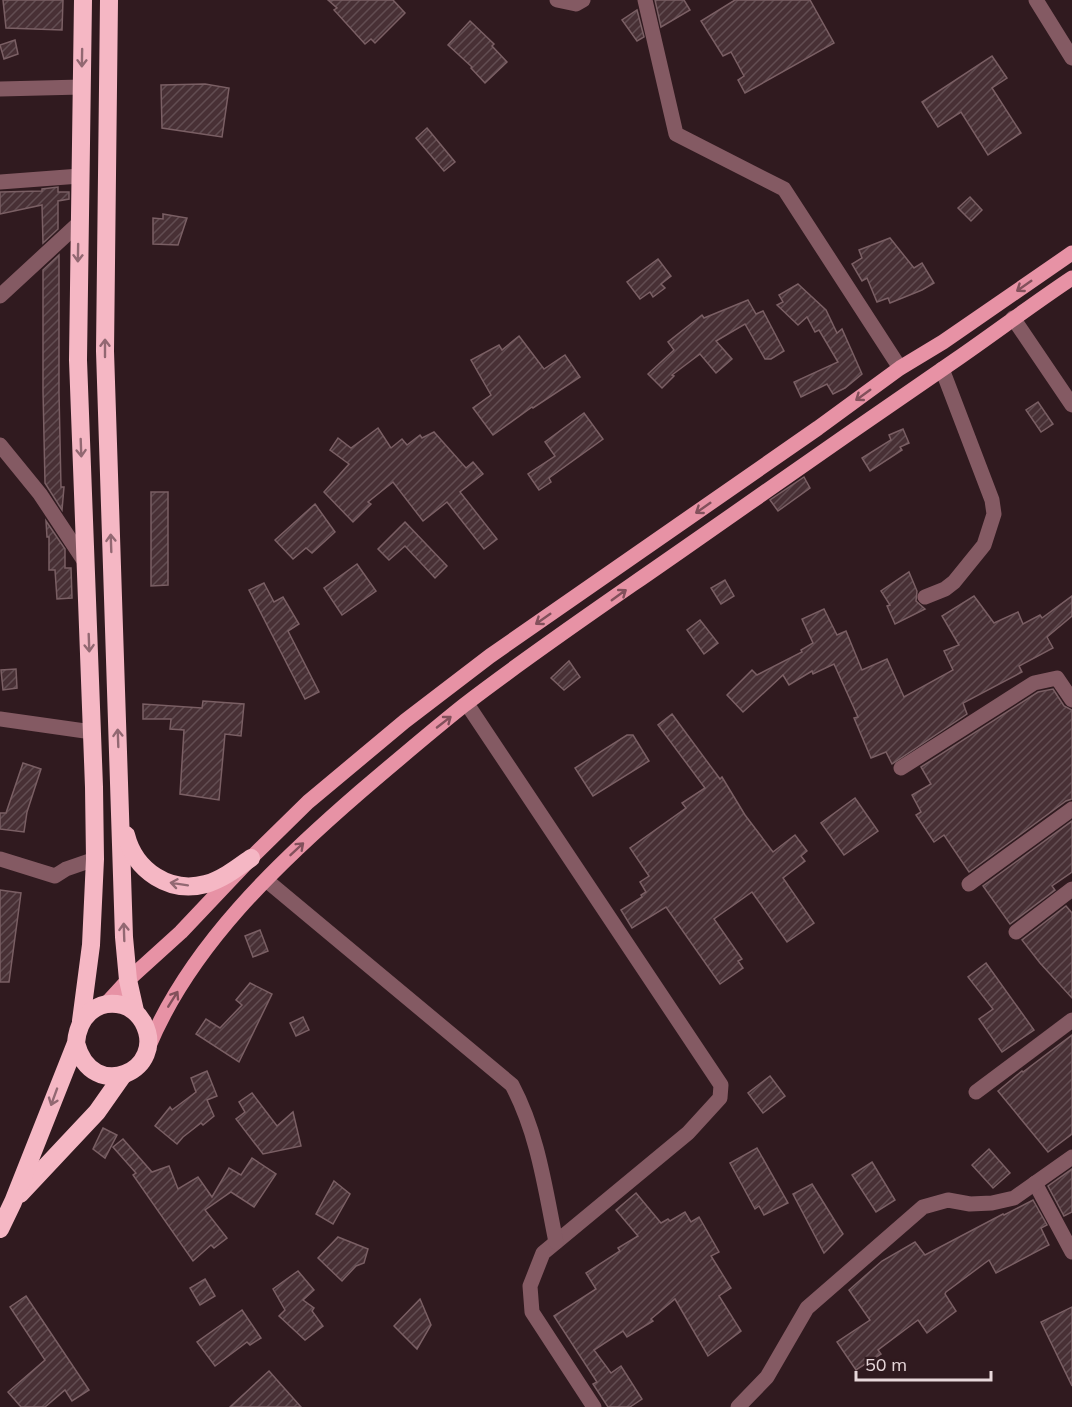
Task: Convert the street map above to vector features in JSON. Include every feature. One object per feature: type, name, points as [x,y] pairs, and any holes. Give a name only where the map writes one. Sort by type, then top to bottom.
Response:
[{"type":"highway","points":[[81,1021],[89,1012],[106,1004],[130,1007],[145,1026],[148,1038],[147,1051],[142,1062],[123,1076],[110,1077],[98,1074],[87,1067],[79,1056],[76,1043],[91,945],[95,859],[79,372],[83,0]]},
{"type":"highway","points":[[110,0],[105,363],[124,937],[128,980],[135,1011]]},
{"type":"highway","points":[[120,795],[126,838],[131,851],[136,861],[157,878],[181,886],[200,885],[227,874],[251,858]]},
{"type":"highway","points":[[0,1229],[13,1202],[76,1043]]},
{"type":"highway","points":[[13,1202],[97,1112],[123,1076]]},
{"type":"main road","points":[[106,1004],[128,980],[181,932],[308,801],[397,728],[490,656],[818,428],[900,368],[943,342],[1072,253]]},
{"type":"main road","points":[[147,1051],[174,997],[203,955],[238,910],[318,828],[467,704],[719,524],[1072,278]]},
{"type":"street","points":[[557,0],[576,4],[583,0]]},
{"type":"street","points":[[645,0],[676,134],[784,189],[900,368]]},
{"type":"street","points":[[1036,0],[1072,58]]},
{"type":"street","points":[[0,89],[82,87]]},
{"type":"street","points":[[0,182],[80,176]]},
{"type":"street","points":[[0,296],[79,223]]},
{"type":"street","points":[[1012,318],[1072,405]]},
{"type":"street","points":[[924,597],[945,589],[954,582],[984,544],[994,514],[992,500],[942,369]]},
{"type":"street","points":[[0,445],[40,494],[85,562]]},
{"type":"street","points":[[901,768],[1034,683],[1057,678],[1072,700]]},
{"type":"street","points":[[467,704],[721,1085],[720,1098],[688,1132],[543,1252],[537,1265],[530,1286],[532,1312],[594,1407]]},
{"type":"street","points":[[0,719],[92,732]]},
{"type":"street","points":[[969,884],[1072,809]]},
{"type":"street","points":[[0,860],[56,876],[66,869],[95,859]]},
{"type":"street","points":[[266,880],[512,1085],[524,1106],[534,1134],[556,1242]]},
{"type":"street","points":[[1016,932],[1072,889]]},
{"type":"street","points":[[976,1092],[1072,1020]]},
{"type":"street","points":[[738,1407],[766,1377],[807,1308],[923,1208],[948,1200],[970,1204],[992,1203],[1014,1198],[1072,1156]]},
{"type":"street","points":[[1035,1183],[1072,1252]]},
{"type":"building","points":[[3,0],[63,0],[62,30],[6,28]]},
{"type":"building","points":[[328,0],[393,0],[405,13],[375,43],[371,39],[365,44],[334,10],[337,8]]},
{"type":"building","points":[[655,0],[684,0],[690,10],[661,27]]},
{"type":"building","points":[[735,0],[810,0],[834,43],[745,93],[738,80],[744,76],[731,52],[723,56],[701,21]]},
{"type":"building","points":[[637,10],[644,37],[637,41],[622,20]]},
{"type":"building","points":[[470,21],[494,44],[492,46],[507,62],[485,83],[472,67],[448,45]]},
{"type":"building","points":[[15,40],[18,54],[4,59],[0,45]]},
{"type":"building","points":[[992,56],[1007,78],[992,88],[1021,133],[988,155],[961,112],[938,127],[922,102]]},
{"type":"building","points":[[205,84],[229,88],[222,137],[162,128],[161,85]]},
{"type":"building","points":[[427,128],[455,162],[444,171],[416,138]]},
{"type":"building","points":[[58,187],[58,192],[69,192],[69,199],[58,201],[58,229],[43,243],[42,205],[0,214],[0,192],[42,191],[42,189]]},
{"type":"building","points":[[970,197],[982,210],[971,221],[958,208]]},
{"type":"building","points":[[163,214],[187,218],[178,245],[153,244],[153,218],[163,219]]},
{"type":"building","points":[[890,238],[914,268],[922,263],[934,283],[890,303],[888,298],[877,302],[867,278],[862,281],[852,264],[862,258],[859,250]]},
{"type":"building","points":[[59,255],[61,487],[64,487],[62,510],[45,483],[43,391],[43,270]]},
{"type":"building","points":[[658,259],[671,276],[661,284],[665,288],[653,297],[650,292],[640,299],[627,282]]},
{"type":"building","points":[[798,284],[826,310],[837,333],[842,329],[862,374],[845,388],[833,394],[827,384],[801,397],[794,382],[838,362],[819,330],[815,332],[807,317],[798,325],[777,305],[783,302],[779,295]]},
{"type":"building","points":[[748,300],[756,314],[763,311],[784,351],[771,359],[765,359],[745,324],[716,341],[732,359],[716,373],[700,354],[672,375],[674,376],[662,388],[648,374],[674,350],[668,342],[702,315],[704,318]]},
{"type":"building","points":[[519,336],[544,369],[565,355],[580,377],[493,435],[473,408],[491,395],[471,360],[499,345],[502,350]]},
{"type":"building","points":[[1038,402],[1053,424],[1041,432],[1026,410]]},
{"type":"building","points":[[584,413],[603,439],[549,478],[551,482],[539,490],[528,474],[555,456],[545,442]]},
{"type":"building","points":[[378,428],[391,448],[402,439],[407,445],[420,435],[422,438],[434,432],[466,468],[473,462],[483,474],[460,492],[497,539],[484,549],[447,502],[423,521],[393,482],[368,502],[371,504],[353,522],[324,492],[349,464],[330,450],[338,438],[351,448]]},
{"type":"building","points":[[903,429],[909,443],[900,447],[902,450],[870,471],[862,458],[891,440],[889,435]]},
{"type":"building","points":[[804,477],[810,488],[778,511],[770,500]]},
{"type":"building","points":[[151,492],[168,492],[168,585],[151,586]]},
{"type":"building","points":[[315,504],[335,532],[312,553],[306,548],[293,559],[275,540]]},
{"type":"building","points":[[46,521],[65,549],[65,568],[71,568],[72,598],[57,599],[55,570],[49,570],[49,537],[47,537]]},
{"type":"building","points":[[405,522],[447,566],[435,578],[405,546],[389,560],[378,549]]},
{"type":"building","points":[[357,564],[376,591],[342,615],[324,588]]},
{"type":"building","points":[[909,572],[917,591],[916,601],[925,609],[895,624],[887,606],[890,605],[881,591]]},
{"type":"building","points":[[725,580],[734,596],[721,604],[711,588]]},
{"type":"building","points":[[264,583],[274,602],[283,597],[299,624],[288,631],[319,692],[305,699],[249,590]]},
{"type":"building","points":[[974,596],[994,623],[1018,612],[1023,624],[1040,615],[1042,618],[1072,596],[1072,616],[1047,637],[1053,648],[1019,666],[1022,672],[963,703],[967,714],[892,764],[886,752],[871,758],[854,718],[858,717],[834,664],[813,674],[812,671],[789,685],[783,675],[743,712],[727,695],[752,670],[757,675],[802,652],[801,650],[813,643],[802,619],[824,609],[837,635],[846,631],[862,670],[887,659],[904,697],[953,670],[944,651],[959,645],[942,616]]},
{"type":"building","points":[[700,620],[718,643],[704,654],[687,630]]},
{"type":"building","points":[[569,661],[580,677],[564,690],[551,678]]},
{"type":"building","points":[[16,669],[17,688],[3,690],[1,670]]},
{"type":"building","points":[[1053,689],[1064,706],[1072,710],[1072,799],[1066,801],[969,872],[944,835],[934,842],[916,815],[921,812],[912,795],[931,784],[921,767],[1038,692]]},
{"type":"building","points":[[203,701],[244,704],[241,736],[225,734],[219,800],[180,794],[184,730],[170,729],[171,719],[143,719],[143,704],[202,708]]},
{"type":"building","points":[[672,714],[720,779],[722,777],[745,815],[773,852],[795,835],[807,851],[801,856],[805,861],[783,878],[814,923],[787,942],[752,892],[714,919],[742,959],[738,961],[743,968],[720,984],[666,907],[632,928],[621,910],[642,897],[641,895],[646,892],[640,882],[649,876],[630,848],[686,808],[682,803],[705,788],[658,725]]},
{"type":"building","points":[[627,735],[633,735],[649,761],[593,796],[575,768]]},
{"type":"building","points":[[23,763],[41,769],[27,812],[24,832],[0,829],[0,813],[6,813]]},
{"type":"building","points":[[855,798],[878,831],[844,855],[821,823]]},
{"type":"building","points":[[1072,821],[1072,872],[1052,886],[1055,890],[1010,924],[983,886]]},
{"type":"building","points":[[0,890],[21,893],[9,982],[0,982]]},
{"type":"building","points":[[1066,906],[1072,913],[1072,998],[1022,940]]},
{"type":"building","points":[[260,930],[268,951],[253,957],[245,936]]},
{"type":"building","points":[[986,963],[1034,1030],[1002,1052],[979,1019],[993,1009],[968,977]]},
{"type":"building","points":[[250,983],[272,994],[239,1062],[196,1034],[206,1019],[220,1028],[242,1005],[236,1000]]},
{"type":"building","points":[[303,1017],[309,1030],[296,1036],[290,1023]]},
{"type":"building","points":[[1072,1035],[1072,1134],[1048,1152],[998,1091]]},
{"type":"building","points":[[207,1071],[217,1096],[207,1100],[214,1116],[203,1125],[201,1123],[177,1144],[155,1126],[170,1107],[172,1110],[196,1092],[191,1078]]},
{"type":"building","points":[[770,1076],[785,1096],[763,1113],[748,1093]]},
{"type":"building","points":[[252,1093],[277,1126],[293,1112],[301,1146],[263,1154],[236,1119],[245,1112],[239,1102]]},
{"type":"building","points":[[103,1128],[117,1135],[105,1158],[93,1149]]},
{"type":"building","points":[[123,1139],[152,1172],[169,1166],[178,1189],[198,1177],[212,1197],[229,1168],[241,1175],[252,1158],[276,1174],[254,1207],[231,1192],[205,1210],[227,1238],[214,1248],[211,1245],[193,1261],[133,1175],[136,1173],[113,1147]]},
{"type":"building","points":[[757,1148],[788,1203],[764,1215],[759,1206],[755,1209],[730,1163]]},
{"type":"building","points":[[989,1149],[1010,1173],[993,1188],[972,1165]]},
{"type":"building","points":[[872,1162],[895,1200],[876,1212],[852,1175]]},
{"type":"building","points":[[1072,1169],[1072,1212],[1064,1216],[1048,1186]]},
{"type":"building","points":[[334,1181],[350,1194],[333,1224],[316,1214]]},
{"type":"building","points":[[812,1184],[843,1234],[824,1253],[793,1194]]},
{"type":"building","points":[[636,1193],[661,1223],[668,1219],[670,1221],[685,1212],[691,1222],[699,1217],[719,1252],[711,1256],[731,1288],[719,1296],[741,1331],[708,1356],[675,1299],[651,1319],[653,1321],[627,1337],[623,1331],[594,1350],[611,1373],[621,1366],[642,1399],[630,1407],[608,1407],[593,1384],[597,1382],[554,1316],[596,1289],[586,1273],[620,1251],[618,1248],[638,1236],[616,1210]]},
{"type":"building","points":[[1033,1200],[1047,1225],[1041,1228],[1049,1245],[996,1273],[989,1260],[946,1292],[945,1294],[956,1311],[927,1333],[918,1320],[878,1350],[881,1354],[856,1370],[837,1342],[870,1320],[849,1290],[882,1261],[915,1242],[925,1255]]},
{"type":"building","points":[[338,1237],[368,1249],[364,1263],[356,1266],[342,1281],[318,1258]]},
{"type":"building","points":[[298,1271],[314,1290],[303,1300],[314,1308],[312,1311],[323,1326],[305,1340],[279,1316],[285,1310],[273,1289]]},
{"type":"building","points":[[205,1279],[215,1296],[200,1305],[190,1288]]},
{"type":"building","points":[[26,1296],[89,1390],[72,1401],[65,1390],[45,1407],[21,1407],[8,1392],[45,1360],[10,1307]]},
{"type":"building","points":[[420,1299],[431,1325],[417,1349],[394,1326]]},
{"type":"building","points":[[1072,1307],[1072,1386],[1041,1322]]},
{"type":"building","points":[[242,1310],[261,1338],[250,1345],[247,1342],[215,1366],[197,1342]]},
{"type":"building","points":[[269,1371],[301,1407],[230,1407]]}]
